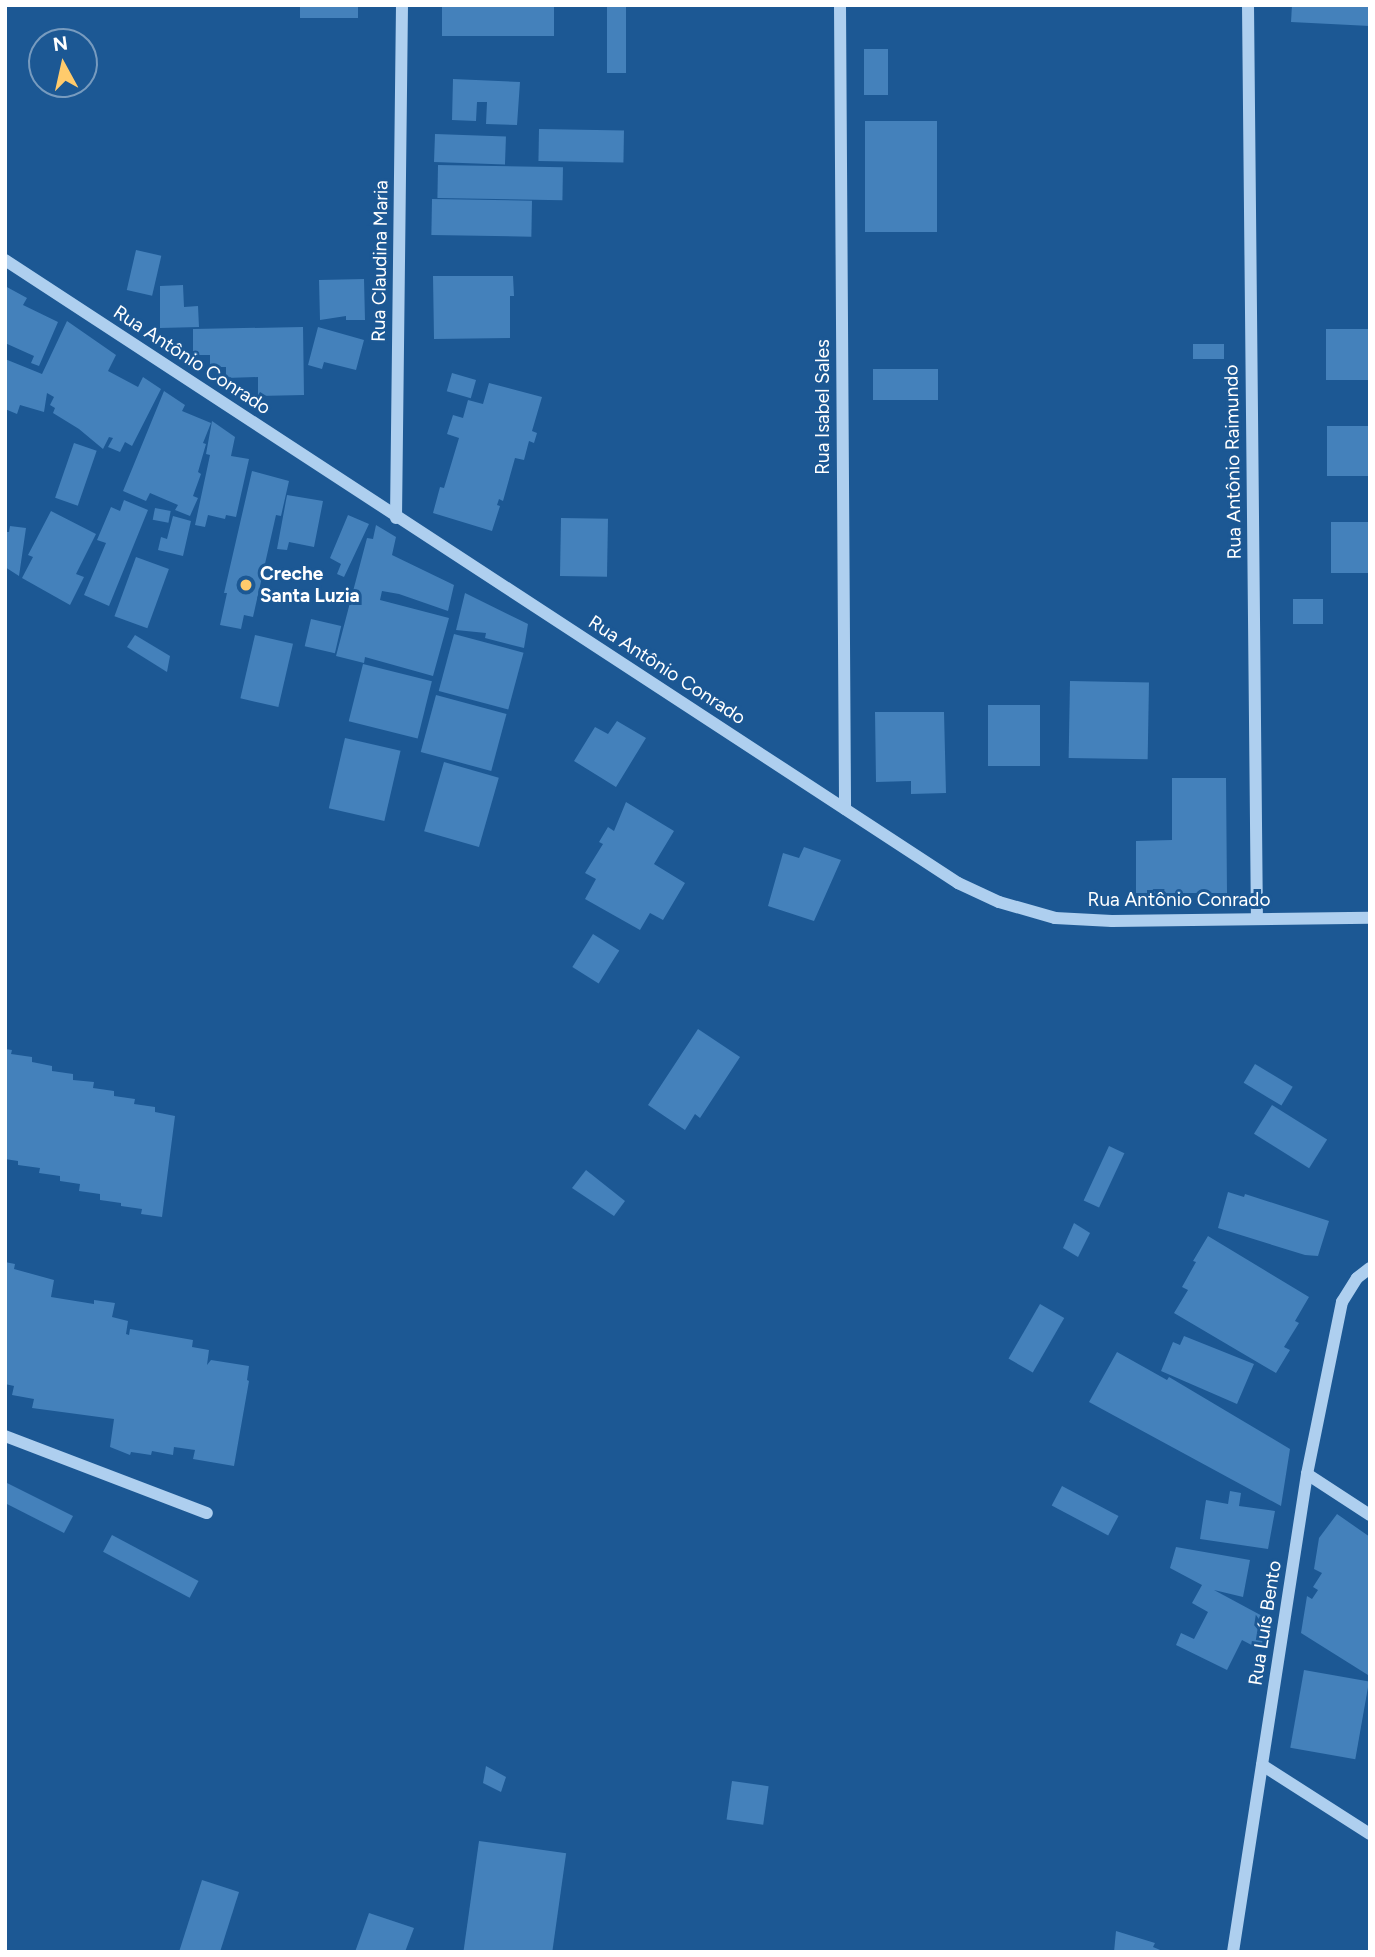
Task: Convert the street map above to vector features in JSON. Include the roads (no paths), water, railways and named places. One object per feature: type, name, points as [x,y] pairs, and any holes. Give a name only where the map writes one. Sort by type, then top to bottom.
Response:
[{"type":"street","name":"Rua Claudina Maria","points":[[396,518],[402,5]]},
{"type":"street","name":"Rua Isabel Sales","points":[[840,5],[845,809]]},
{"type":"street","name":"Rua Antônio Raimundo","points":[[1248,5],[1257,919]]},
{"type":"street","name":"Rua Antônio Conrado","points":[[5,260],[958,883],[999,902],[1055,918],[1112,921],[1370,918]]},
{"type":"street","name":"Rua Luís Bento","points":[[1233,1952],[1307,1474],[1342,1302],[1357,1278],[1370,1268]]},
{"type":"street","points":[[5,1436],[206,1513]]},
{"type":"street","points":[[1307,1474],[1370,1515]]},
{"type":"street","points":[[1262,1765],[1370,1834]]},
{"type":"place","name":"Creche Santa Luzia","points":[[246,585]]}]
